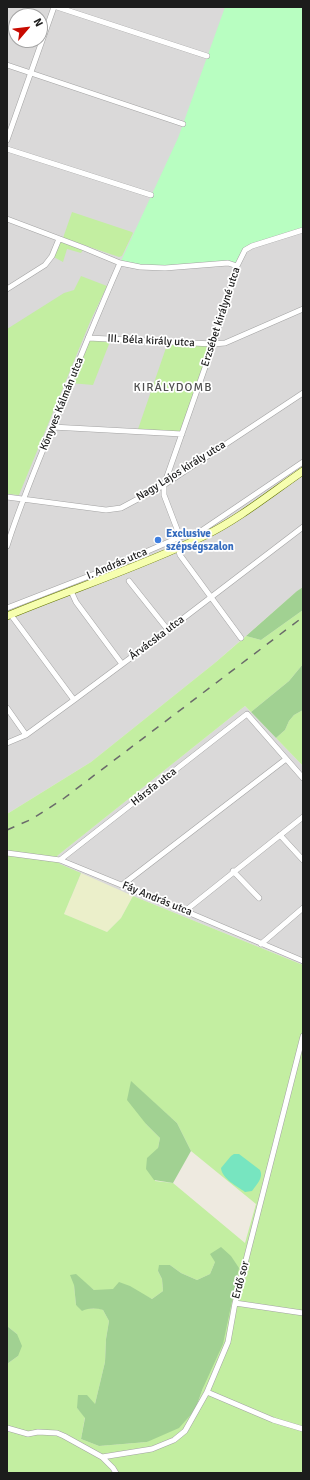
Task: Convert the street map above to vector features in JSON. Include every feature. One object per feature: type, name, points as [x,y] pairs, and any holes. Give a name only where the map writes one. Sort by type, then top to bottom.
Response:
[{"type":"main road","name":"I. András utca","points":[[9,616],[178,548],[223,526],[303,472]]},
{"type":"street","points":[[7,140],[32,73],[54,7]]},
{"type":"street","points":[[57,7],[207,56]]},
{"type":"street","points":[[7,65],[183,124]]},
{"type":"street","points":[[7,149],[151,194]]},
{"type":"street","points":[[7,219],[120,263],[140,267],[165,268],[228,263],[237,266]]},
{"type":"street","name":"Erzsébet királyné utca","points":[[180,537],[164,495],[164,485],[213,344],[237,266],[245,250],[252,246],[303,230]]},
{"type":"street","points":[[7,289],[45,265],[52,256],[59,239]]},
{"type":"street","name":"Könyves Kálmán utca","points":[[7,546],[52,427],[120,263]]},
{"type":"street","name":"III. Béla király utca","points":[[88,338],[213,344],[225,343],[303,309]]},
{"type":"street","name":"Nagy Lajos király utca","points":[[7,497],[24,498],[106,510],[121,508],[164,485],[303,393]]},
{"type":"street","points":[[52,427],[182,434]]},
{"type":"street","name":"I. András utca","points":[[7,608],[96,574],[180,537],[201,531],[303,462]]},
{"type":"street","name":"Árvácska utca","points":[[7,743],[26,735],[74,700],[303,527]]},
{"type":"street","points":[[178,548],[180,555],[241,638]]},
{"type":"street","points":[[129,581],[168,630]]},
{"type":"street","points":[[71,591],[76,602],[122,664]]},
{"type":"street","points":[[9,616],[74,700]]},
{"type":"street","points":[[7,708],[26,735]]},
{"type":"street","name":"Hársfa utca","points":[[60,860],[247,714],[286,759]]},
{"type":"street","points":[[122,885],[286,759],[303,778]]},
{"type":"street","points":[[185,911],[303,816]]},
{"type":"street","points":[[280,835],[303,860]]},
{"type":"street","name":"Fáy András utca","points":[[7,853],[60,860],[303,961]]},
{"type":"street","points":[[233,871],[259,898]]},
{"type":"street","points":[[261,944],[303,908]]},
{"type":"street","name":"Erdő sor","points":[[102,1458],[152,1448],[174,1440],[186,1431],[207,1392],[228,1342],[235,1303],[303,1036]]},
{"type":"street","points":[[235,1303],[303,1313]]},
{"type":"street","points":[[207,1392],[273,1420],[303,1429]]},
{"type":"street","points":[[7,1428],[28,1434],[38,1432],[57,1433],[102,1458],[113,1468],[116,1473]]},
{"type":"shaded area","points":[[7,7],[245,7],[303,208],[303,587],[216,662],[91,762],[7,814]]},
{"type":"shaded area","points":[[245,706],[303,766],[303,965],[133,896],[70,898],[57,856]]},
{"type":"green space","points":[[225,7],[303,7],[303,230],[245,250],[237,266],[228,263],[165,268],[120,263],[178,138]]},
{"type":"green space","points":[[72,212],[132,232],[133,233],[122,256],[119,257],[63,238]]},
{"type":"green space","points":[[59,239],[84,248],[81,253],[67,249],[63,262],[52,256]]},
{"type":"green space","points":[[81,276],[107,286],[90,322],[19,495],[7,494],[7,329],[64,293],[74,290]]},
{"type":"green space","points":[[88,338],[111,339],[93,385],[70,383]]},
{"type":"green space","points":[[168,342],[213,344],[182,434],[137,432]]},
{"type":"green space","points":[[303,587],[303,610],[261,640],[246,636],[297,591]]},
{"type":"green space","points":[[303,610],[303,664],[289,681],[251,712],[245,706],[57,856],[60,864],[81,873],[64,914],[107,932],[121,918],[133,896],[303,965],[303,1473],[7,1473],[7,1364],[18,1356],[17,1334],[7,1326],[7,814],[91,762],[216,662],[246,636],[261,640]],"holes":[[[131,1082],[177,1123],[191,1151],[256,1204],[245,1243],[173,1183],[155,1181],[160,1138],[146,1124]],[[215,1262],[203,1388],[195,1410],[147,1442],[99,1446],[81,1439],[85,1417],[77,1408],[95,1404],[105,1362],[106,1339],[109,1321],[103,1310],[98,1308],[87,1309],[76,1305],[74,1285],[85,1283],[94,1290],[131,1292],[152,1299],[163,1291],[162,1279],[158,1271],[170,1265],[181,1273],[197,1280],[210,1274]]]},
{"type":"green space","points":[[303,664],[303,710],[294,715],[289,721],[285,730],[276,738],[251,712],[289,681]]},
{"type":"green space","points":[[303,710],[303,766],[276,738],[285,730],[289,721],[294,715]]},
{"type":"green space","points":[[81,873],[133,896],[121,918],[107,932],[64,914]]},
{"type":"green space","points":[[131,1081],[177,1123],[191,1151],[173,1183],[154,1180],[146,1169],[147,1158],[158,1148],[160,1138],[146,1124],[127,1100]]},
{"type":"green space","points":[[234,1154],[239,1154],[260,1170],[260,1179],[252,1191],[245,1192],[230,1182],[222,1172],[221,1168]]},
{"type":"green space","points":[[221,1247],[231,1256],[239,1268],[223,1344],[203,1388],[195,1410],[179,1428],[147,1442],[99,1446],[81,1439],[85,1418],[77,1408],[78,1395],[87,1395],[95,1404],[105,1362],[106,1339],[109,1321],[103,1310],[87,1309],[82,1311],[76,1305],[74,1285],[70,1275],[76,1274],[94,1290],[113,1289],[119,1282],[130,1286],[152,1299],[163,1291],[162,1279],[158,1271],[159,1265],[170,1265],[181,1273],[197,1280],[210,1274],[215,1262],[210,1254]]},
{"type":"green space","points":[[7,1326],[17,1334],[22,1346],[18,1356],[7,1364]]},
{"type":"railway","points":[[7,830],[32,819],[63,799],[303,617]]},
{"type":"place","name":"Exclusive szépségszalon","points":[[158,540]]},
{"type":"district","name":"KIRÁLYDOMB","points":[[173,388]]}]
